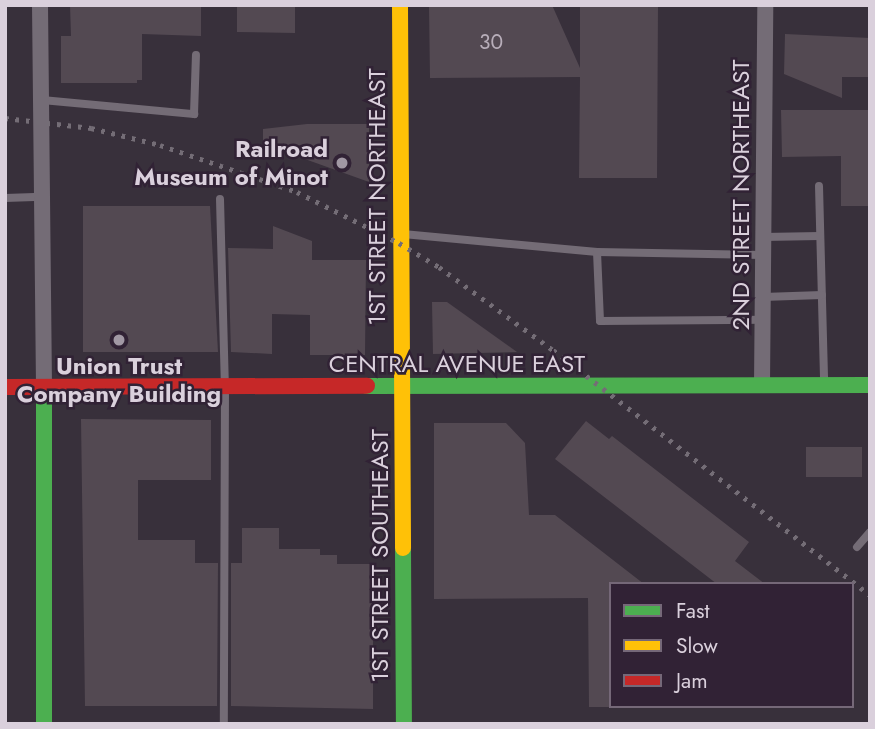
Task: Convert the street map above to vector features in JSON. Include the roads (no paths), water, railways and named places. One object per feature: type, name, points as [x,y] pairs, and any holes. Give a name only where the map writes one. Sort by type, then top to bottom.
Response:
[{"type":"street","points":[[40,5],[44,724]]},
{"type":"street","name":"1ST STREET NORTHEAST","points":[[400,5],[401,388]]},
{"type":"street","name":"2ND STREET NORTHEAST","points":[[762,385],[765,5]]},
{"type":"street","name":"CENTRAL AVENUE EAST","points":[[5,387],[870,385]]},
{"type":"street","name":"1ST STREET SOUTHEAST","points":[[401,388],[404,724]]},
{"type":"lane","points":[[42,100],[194,114],[196,55]]},
{"type":"lane","points":[[819,186],[825,385]]},
{"type":"lane","points":[[5,198],[42,197]]},
{"type":"lane","points":[[220,199],[225,387],[224,724]]},
{"type":"lane","points":[[400,234],[597,252],[763,256]]},
{"type":"lane","points":[[763,237],[820,236]]},
{"type":"lane","points":[[597,252],[600,321],[763,320]]},
{"type":"lane","points":[[763,297],[822,295]]},
{"type":"lane","points":[[858,547],[870,532]]},
{"type":"railway","points":[[5,118],[91,128],[160,145],[297,192],[399,243],[439,267],[553,350],[853,582]]},
{"type":"railway","points":[[854,583],[870,595]]},
{"type":"place","name":"Railroad Museum of Minot","points":[[342,163]]},
{"type":"place","name":"Union Trust Company Building","points":[[119,340]]}]
